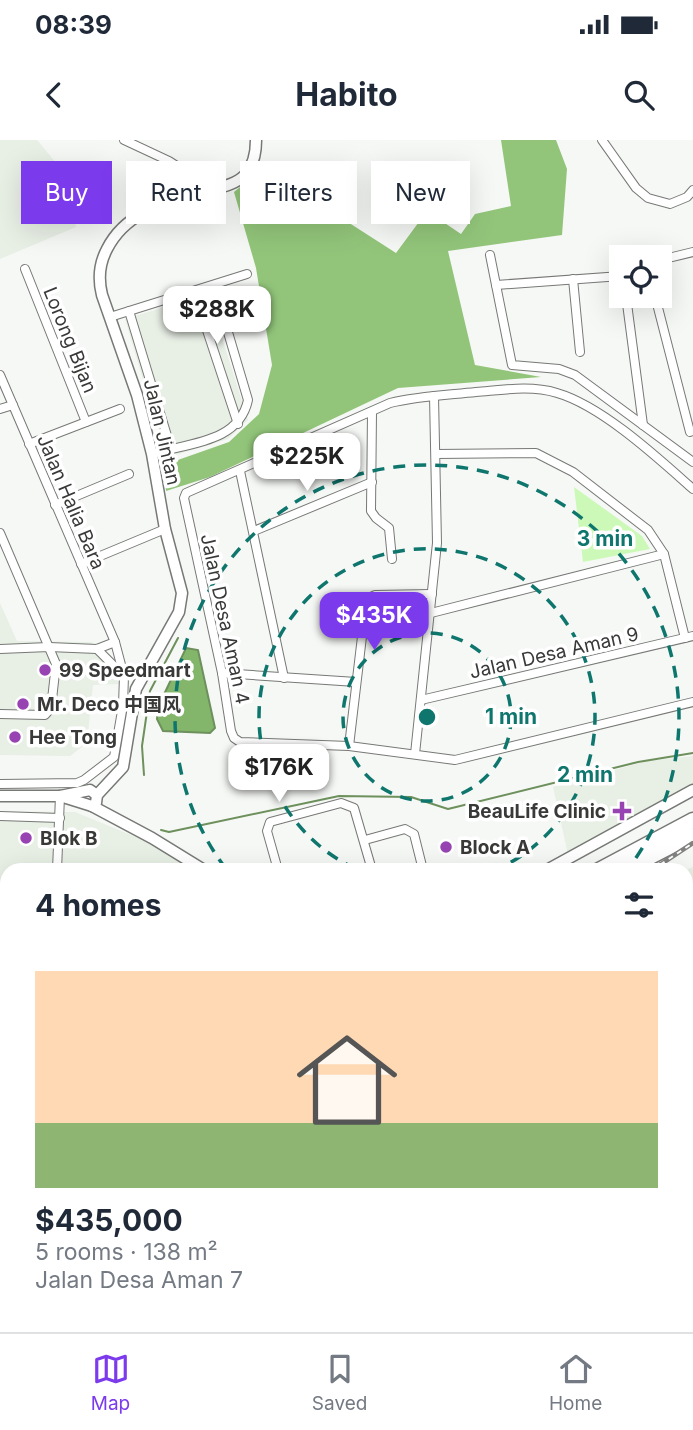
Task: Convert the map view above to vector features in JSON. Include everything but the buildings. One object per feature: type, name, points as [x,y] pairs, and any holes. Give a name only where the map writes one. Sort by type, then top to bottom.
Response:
[{"type":"highway","points":[[612,863],[693,820]]},
{"type":"highway","points":[[639,863],[693,835]]},
{"type":"street","points":[[124,140],[169,161]]},
{"type":"street","name":"Jalan Jintan","points":[[0,796],[90,797],[120,772],[125,761],[136,689],[179,612],[182,593],[134,384],[102,295],[99,275],[105,253],[118,230],[127,221],[150,208],[236,181],[245,175],[252,165],[256,140]]},
{"type":"street","points":[[602,140],[636,188],[648,198],[670,204],[687,197],[693,190]]},
{"type":"street","points":[[672,257],[693,252]]},
{"type":"street","points":[[490,255],[512,365],[559,369],[575,375],[693,462]]},
{"type":"street","name":"Lorong Bijan","points":[[25,269],[86,422]]},
{"type":"street","points":[[110,317],[247,274]]},
{"type":"street","points":[[496,285],[609,274]]},
{"type":"street","points":[[573,279],[580,352]]},
{"type":"street","points":[[152,454],[225,435],[239,424],[245,413],[248,400],[214,285]]},
{"type":"street","points":[[194,291],[239,424]]},
{"type":"street","points":[[628,308],[643,425]]},
{"type":"street","points":[[658,308],[690,432]]},
{"type":"street","name":"Jalan Jintan","points":[[129,311],[171,449]]},
{"type":"street","name":"Jalan Halia Bara","points":[[0,375],[115,642],[124,676],[116,751],[107,764],[77,783],[0,784]]},
{"type":"street","points":[[284,678],[240,471],[372,412],[416,396],[532,389],[557,393],[589,408],[648,449],[693,489]]},
{"type":"street","points":[[415,754],[437,543],[434,396]]},
{"type":"street","points":[[0,409],[13,405]]},
{"type":"street","points":[[29,444],[120,409]]},
{"type":"street","points":[[372,412],[371,511],[389,527],[392,559]]},
{"type":"street","points":[[436,454],[536,453],[573,472],[648,530],[664,554],[689,637]]},
{"type":"street","name":"Jalan Desa Aman 4","points":[[240,471],[187,493],[184,498],[222,673],[231,731],[234,738],[240,742],[349,746]]},
{"type":"street","points":[[55,505],[129,474]]},
{"type":"street","points":[[254,531],[372,482]]},
{"type":"street","points":[[81,564],[166,529]]},
{"type":"street","points":[[0,533],[55,664],[51,708],[45,715],[0,714]]},
{"type":"street","points":[[431,613],[664,554]]},
{"type":"street","points":[[432,594],[375,595],[366,603],[349,746],[455,760],[466,759],[693,702]]},
{"type":"street","name":"Jalan Desa Aman 9","points":[[422,700],[689,637]]},
{"type":"street","points":[[0,649],[97,649],[115,642]]},
{"type":"street","points":[[55,664],[70,648]]},
{"type":"street","points":[[97,649],[110,659],[124,676]]},
{"type":"street","points":[[222,673],[356,682]]},
{"type":"street","points":[[560,863],[693,790]]},
{"type":"street","points":[[57,863],[60,796]]},
{"type":"street","points":[[90,797],[193,863]]},
{"type":"street","points":[[276,863],[267,831],[270,822],[341,803],[354,807],[358,829],[365,840],[370,863]]},
{"type":"street","points":[[0,816],[60,818]]},
{"type":"street","points":[[365,840],[405,829],[411,831],[415,834],[421,863]]},
{"type":"shaded area","points":[[0,140],[37,140],[54,161],[21,161],[21,224],[75,224],[76,227],[0,259]]},
{"type":"shaded area","points":[[501,140],[556,140],[567,169],[562,235],[448,251],[475,365],[541,377],[398,388],[210,477],[166,491],[164,470],[175,461],[229,442],[259,414],[272,365],[256,268],[243,224],[351,224],[396,253],[417,224],[446,224],[461,234],[475,214],[511,206]]},
{"type":"shaded area","points":[[240,187],[240,213],[234,192]]},
{"type":"shaded area","points":[[208,294],[248,420],[228,439],[166,458],[125,319]]},
{"type":"shaded area","points":[[574,487],[642,536],[650,549],[583,562]]},
{"type":"shaded area","points":[[0,603],[17,641],[91,642],[108,654],[118,675],[119,684],[93,685],[87,743],[70,756],[0,755]]},
{"type":"shaded area","points":[[186,648],[198,650],[215,728],[210,733],[163,731],[157,719],[158,707]]},
{"type":"shaded area","points":[[693,756],[693,784],[568,854],[553,787],[647,761]]},
{"type":"shaded area","points":[[0,811],[75,812],[148,842],[185,863],[0,863]]},
{"type":"waterway","points":[[144,775],[142,746],[150,691],[178,638]]},
{"type":"waterway","points":[[161,830],[169,832],[339,796],[411,797],[448,809],[638,762],[693,753]]},
{"type":"railway","points":[[663,863],[693,843]]},
{"type":"place","name":"99 Speedmart","points":[[45,670]]},
{"type":"place","name":"Mr. Deco 中国风","points":[[23,704]]},
{"type":"place","name":"Hee Tong","points":[[15,737]]},
{"type":"place","name":"BeauLife Clinic","points":[[622,811]]},
{"type":"place","name":"Blok B","points":[[26,838]]},
{"type":"place","name":"Block A","points":[[446,847]]}]
